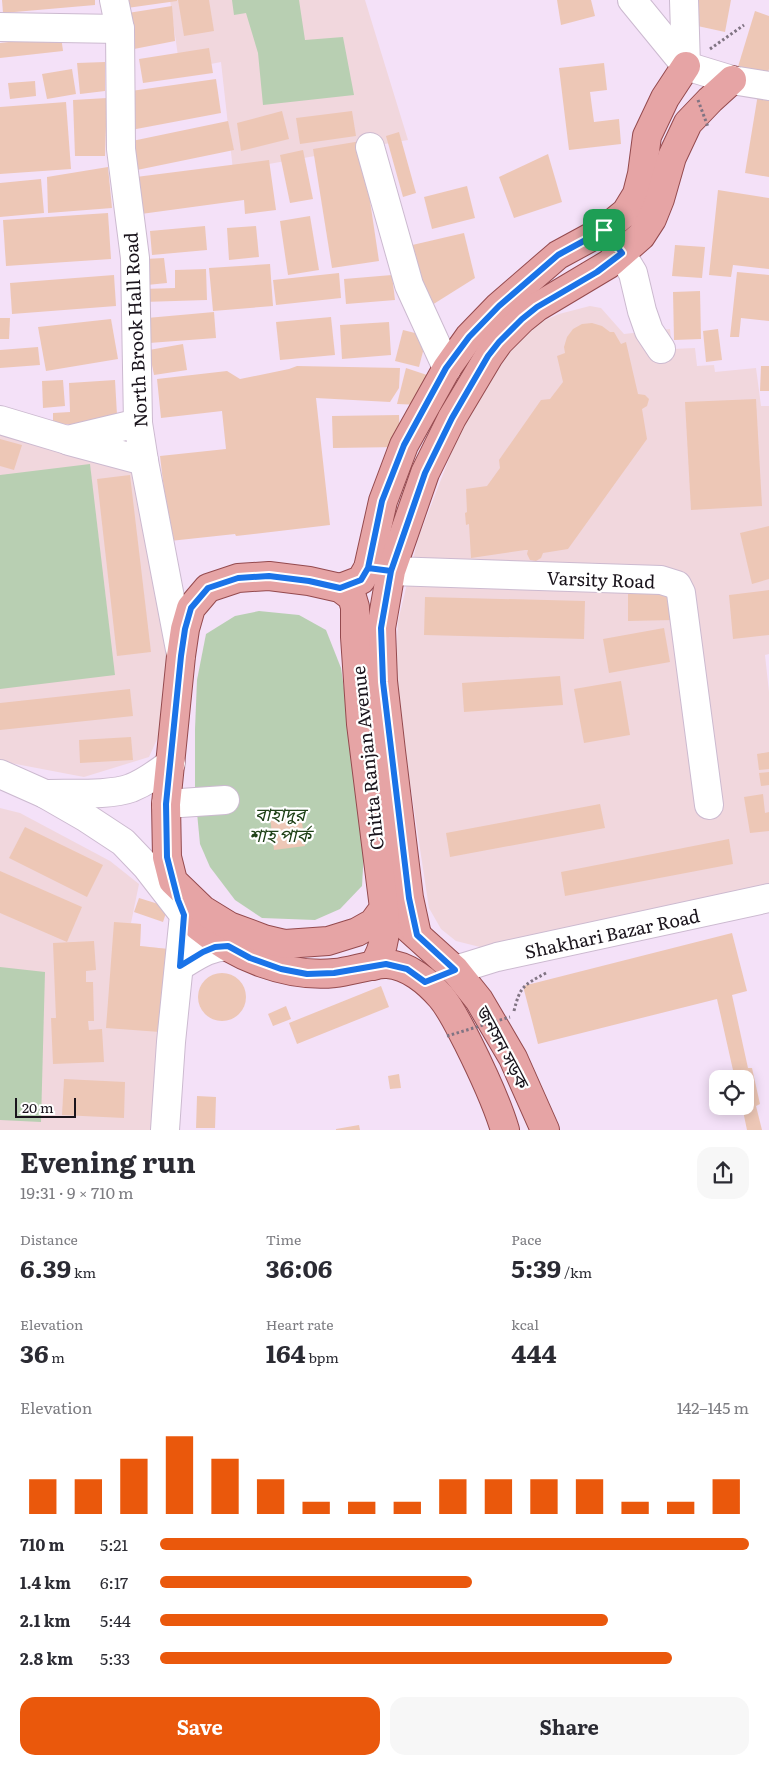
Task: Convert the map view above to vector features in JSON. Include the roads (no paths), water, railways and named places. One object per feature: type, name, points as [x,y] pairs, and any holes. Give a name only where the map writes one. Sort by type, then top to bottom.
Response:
[{"type":"main road","name":"Chitta Ranjan Avenue","points":[[417,935],[409,898],[383,682],[381,628],[383,608],[379,569],[382,501],[404,445],[446,368],[469,337],[499,306],[558,255],[604,230],[626,212],[637,194],[642,174],[647,136],[665,98],[686,66]]},
{"type":"main road","name":"Chitta Ranjan Avenue","points":[[373,966],[381,954],[386,930],[361,724],[355,637],[348,598],[361,580],[379,569],[452,418],[494,349],[510,330],[537,307],[597,272],[641,236],[652,220],[672,158],[688,124],[732,80]]},
{"type":"main road","points":[[184,915],[172,881],[167,857],[166,804],[181,656],[185,629],[191,608],[208,588],[238,578],[269,576],[309,581],[348,598],[383,608]]},
{"type":"main road","points":[[172,881],[203,910],[229,926],[264,939],[285,944],[328,942],[357,932],[373,923],[384,908],[455,970],[425,982]]},
{"type":"main road","name":"জনসন সড়ক","points":[[184,915],[205,932],[228,946],[250,958],[281,969],[307,974],[334,973],[386,964],[407,969],[425,982],[441,998],[460,1028],[499,1108],[506,1130]]},
{"type":"main road","name":"জনসন সড়ক","points":[[455,970],[479,1000],[513,1058],[546,1130]]},
{"type":"street","name":"North Brook Hall Road","points":[[114,0],[120,28],[121,149],[135,258],[138,423],[181,656]]},
{"type":"street","points":[[632,0],[686,66],[732,80],[769,86]]},
{"type":"street","points":[[684,0],[686,66]]},
{"type":"street","points":[[0,27],[120,28]]},
{"type":"street","points":[[370,147],[408,285],[446,368]]},
{"type":"street","points":[[604,230],[622,253],[633,273],[649,331],[662,349]]},
{"type":"street","points":[[0,420],[144,461]]},
{"type":"street","points":[[67,440],[138,423]]},
{"type":"street","name":"Varsity Road","points":[[379,569],[661,580],[677,585],[682,593],[709,805]]},
{"type":"street","points":[[45,794],[108,792],[130,788],[151,778],[171,763]]},
{"type":"street","points":[[0,774],[45,794],[123,842],[146,866],[184,915],[165,1130]]},
{"type":"street","points":[[166,804],[225,800]]},
{"type":"street","name":"Shakhari Bazar Road","points":[[455,970],[497,958],[769,898]]},
{"type":"street","points":[[417,935],[454,949],[497,958]]},
{"type":"street","points":[[180,966],[203,952],[215,947],[228,946]]},
{"type":"park label","name":"বাহাদুর শাহ পার্ক","points":[[280,823]]}]
